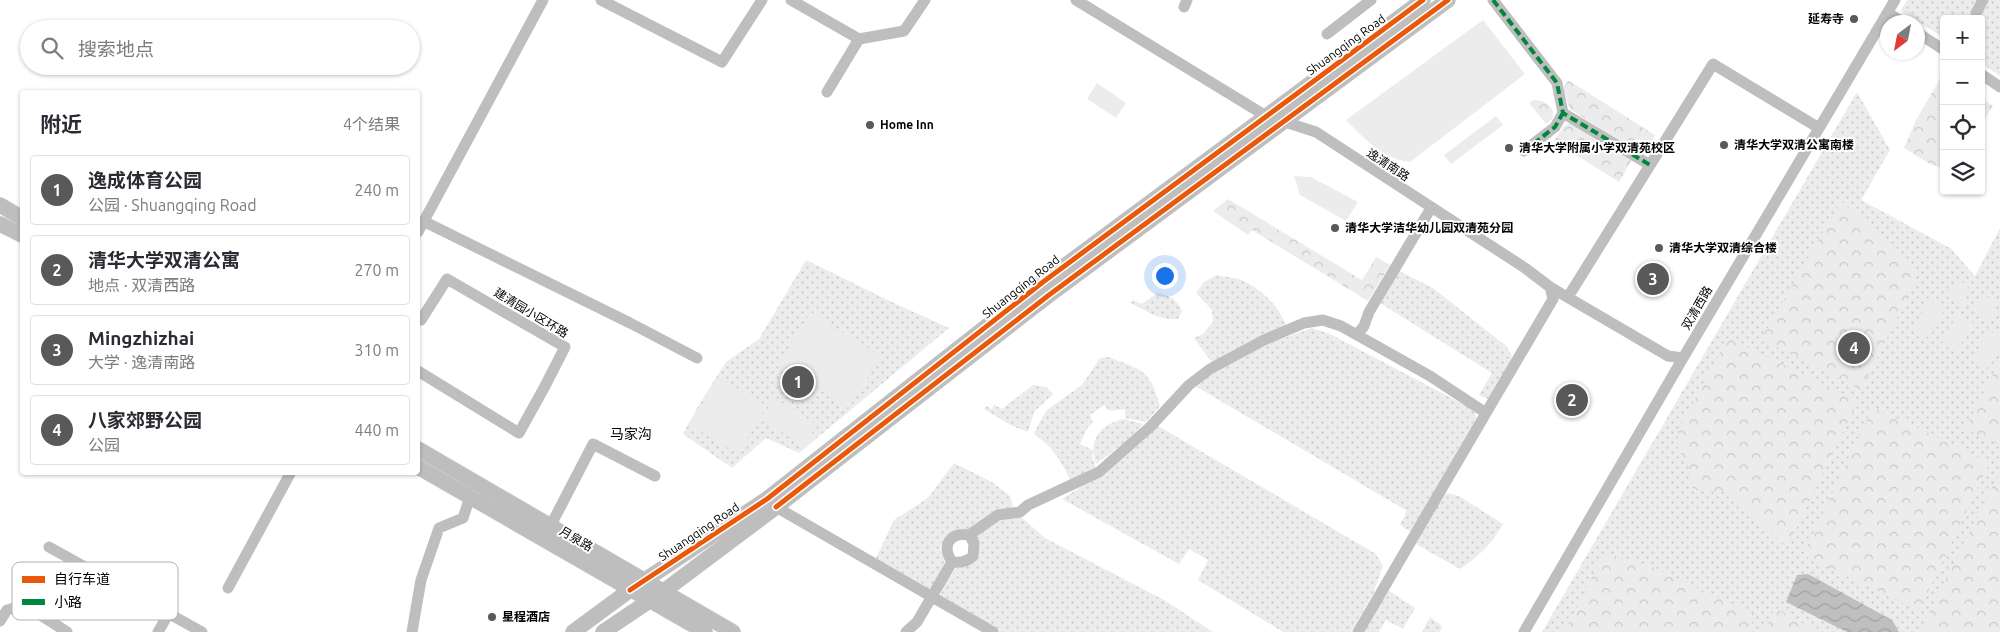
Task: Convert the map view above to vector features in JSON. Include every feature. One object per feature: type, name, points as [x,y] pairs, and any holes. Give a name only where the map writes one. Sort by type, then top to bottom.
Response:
[{"type":"main road","name":"Shuangqing Road","points":[[573,632],[630,590],[767,499],[1043,282],[1424,0]]},
{"type":"main road","name":"Shuangqing Road","points":[[603,632],[664,591],[776,507],[1049,295],[1448,0]]},
{"type":"main road","points":[[0,205],[20,217]]},
{"type":"main road","points":[[0,224],[20,234]]},
{"type":"main road","name":"月泉路","points":[[420,450],[733,632]]},
{"type":"main road","name":"月泉路","points":[[420,468],[705,632]]},
{"type":"street","points":[[420,228],[543,0]]},
{"type":"street","points":[[601,0],[722,62],[762,0]]},
{"type":"street","points":[[791,0],[859,39],[904,31],[925,0]]},
{"type":"street","name":"逸清南路","points":[[1076,0],[1266,116],[1316,132],[1525,268],[1550,287],[1668,356],[1683,358]]},
{"type":"street","points":[[1327,34],[1372,0]]},
{"type":"street","points":[[1493,0],[1557,83],[1563,113],[1555,127],[1524,151]]},
{"type":"street","name":"双清西路","points":[[1524,632],[1818,128],[1895,0]]},
{"type":"street","points":[[1976,12],[1983,0]]},
{"type":"street","points":[[1925,38],[1940,47]]},
{"type":"street","points":[[827,92],[859,39]]},
{"type":"street","points":[[1568,297],[1713,64],[1818,128]]},
{"type":"street","points":[[1985,77],[2000,87]]},
{"type":"street","points":[[1563,113],[1650,165]]},
{"type":"street","points":[[1357,335],[1364,326],[1369,312],[1431,208]]},
{"type":"street","points":[[424,221],[697,358]]},
{"type":"street","name":"建清园小区环路","points":[[420,320],[447,279],[565,347],[519,433],[420,372]]},
{"type":"street","points":[[1358,632],[1553,299],[1550,287]]},
{"type":"street","points":[[969,535],[974,543],[973,556],[969,560],[959,563],[952,562],[947,554],[947,545],[953,536],[960,534],[969,535],[998,515],[1020,512],[1028,505],[1098,472],[1150,427],[1189,385],[1210,369],[1264,340],[1304,323],[1323,320],[1341,326],[1430,376],[1486,413]]},
{"type":"street","points":[[551,525],[593,444],[654,476]]},
{"type":"street","points":[[228,588],[289,475]]},
{"type":"street","points":[[412,632],[421,580],[439,528],[463,518],[470,497]]},
{"type":"street","points":[[776,507],[993,632]]},
{"type":"street","points":[[50,547],[77,562]]},
{"type":"street","points":[[906,632],[917,622],[952,562]]},
{"type":"street","points":[[0,621],[7,610],[12,609]]},
{"type":"street","points":[[178,619],[202,632]]},
{"type":"street","points":[[48,620],[67,632]]},
{"type":"street","points":[[158,632],[165,620]]},
{"type":"green space","points":[[1907,0],[2000,0],[2000,76],[1985,66],[1985,15],[1940,15],[1940,35],[1925,26],[1925,15],[1909,15],[1901,10]]},
{"type":"green space","points":[[1483,20],[1525,74],[1410,162],[1391,157],[1382,152],[1367,141],[1346,120]]},
{"type":"green space","points":[[1940,79],[1940,168],[1930,164],[1904,148],[1916,120]]},
{"type":"green space","points":[[1568,80],[1655,135],[1649,146],[1638,139],[1632,149],[1570,109],[1563,89]]},
{"type":"green space","points":[[1097,83],[1126,103],[1116,118],[1087,99]]},
{"type":"green space","points":[[1857,92],[1890,150],[1861,200],[1950,248],[1975,276],[2000,228],[2000,632],[1542,632]]},
{"type":"green space","points":[[1534,100],[1544,102],[1553,112],[1551,120],[1546,124],[1529,103]]},
{"type":"green space","points":[[1985,101],[1993,106],[1985,119]]},
{"type":"green space","points":[[1496,116],[1503,125],[1451,164],[1444,155]]},
{"type":"green space","points":[[1570,123],[1633,158],[1619,182],[1554,141],[1564,126]]},
{"type":"green space","points":[[1294,176],[1311,177],[1358,202],[1346,221],[1300,195]]},
{"type":"green space","points":[[1228,199],[1362,280],[1376,257],[1390,265],[1368,301],[1252,230],[1248,235],[1213,211]]},
{"type":"green space","points":[[1841,201],[1913,266],[1916,280],[1861,390],[1761,339]]},
{"type":"green space","points":[[806,260],[949,328],[799,453],[766,438],[732,468],[683,434],[726,362],[759,339]]},
{"type":"green space","points":[[1399,271],[1433,288],[1506,346],[1512,360],[1488,399],[1479,395],[1492,373],[1380,303]]},
{"type":"green space","points":[[1217,275],[1238,279],[1263,293],[1284,319],[1287,327],[1213,364],[1194,338],[1203,334],[1213,322],[1212,310],[1196,293],[1204,282]]},
{"type":"green space","points":[[1956,281],[1962,282],[1968,287],[1965,306],[1943,294]]},
{"type":"green space","points":[[1157,293],[1169,296],[1178,303],[1182,311],[1178,319],[1159,317],[1131,303],[1133,300],[1142,304]]},
{"type":"green space","points":[[1984,296],[1996,303],[1994,322],[1971,310]]},
{"type":"green space","points":[[1929,300],[1945,308],[1929,338],[1913,330]]},
{"type":"green space","points":[[811,312],[881,357],[848,408],[779,363]]},
{"type":"green space","points":[[1957,314],[1973,322],[1957,352],[1942,344]]},
{"type":"green space","points":[[1312,328],[1330,334],[1474,410],[1476,418],[1411,532],[1400,525],[1407,511],[1197,387],[1221,367],[1235,359]]},
{"type":"green space","points":[[1988,330],[2000,336],[2000,346],[1988,368],[1973,360]]},
{"type":"green space","points":[[1728,338],[1858,401],[1787,547],[1727,492],[1693,490],[1689,466],[1678,449],[1678,430]]},
{"type":"green space","points":[[1109,357],[1143,372],[1152,384],[1160,406],[1146,422],[1125,418],[1125,409],[1109,411],[1104,405],[1090,415],[1093,422],[1088,427],[1080,444],[1093,450],[1092,456],[1097,472],[1072,485],[1057,456],[1034,434],[1047,410],[1082,385],[1100,358]]},
{"type":"green space","points":[[2000,361],[2000,445],[1965,429]]},
{"type":"green space","points":[[718,377],[767,406],[738,454],[690,425]]},
{"type":"green space","points":[[1033,385],[1046,387],[1053,394],[1034,412],[1028,432],[1012,426],[984,409],[986,406],[992,409],[994,405],[1002,409]]},
{"type":"green space","points":[[774,398],[817,425],[804,446],[761,419]]},
{"type":"green space","points":[[1873,407],[1990,462],[1919,611],[1803,555]]},
{"type":"green space","points":[[1124,419],[1143,424],[1128,440],[1096,464],[1094,448],[1098,434],[1108,425]]},
{"type":"green space","points":[[1158,426],[1376,554],[1383,566],[1373,594],[1351,632],[1283,632],[1198,580],[1208,560],[1189,549],[1179,564],[1062,499],[1101,474]]},
{"type":"green space","points":[[954,463],[992,482],[1010,496],[1013,507],[969,533],[950,534],[941,545],[941,552],[944,558],[943,569],[938,579],[928,591],[875,560],[894,520],[928,498]]},
{"type":"green space","points":[[2000,472],[2000,632],[1921,632],[1922,627]]},
{"type":"green space","points":[[1447,493],[1459,496],[1503,524],[1484,549],[1460,569],[1416,544],[1439,501]]},
{"type":"green space","points":[[1019,515],[1045,538],[1164,600],[1213,632],[997,632],[939,598],[956,568],[965,567],[974,562],[974,536],[1005,517]]},
{"type":"green space","points":[[1604,553],[1652,567],[1756,615],[1748,632],[1563,632],[1573,616]]},
{"type":"green space","points":[[1386,589],[1415,608],[1403,629],[1386,620],[1379,632],[1361,632]]},
{"type":"green space","points":[[1775,608],[1819,632],[1764,632]]},
{"type":"green space","points":[[1430,617],[1442,626],[1440,632],[1422,632]]},
{"type":"water","points":[[1808,574],[1892,620],[1899,632],[1847,632],[1786,602],[1797,575]]},
{"type":"marked path","points":[[1493,0],[1557,83],[1563,113],[1650,165]]},
{"type":"marked path","points":[[1524,151],[1555,127],[1563,113]]},
{"type":"cycle path","points":[[630,590],[767,499],[1043,282],[1423,0]]},
{"type":"cycle path","points":[[776,507],[1049,295],[1448,0]]},
{"type":"place","name":"延寿寺","points":[[1854,19]]},
{"type":"place","name":"Home Inn","points":[[870,125]]},
{"type":"place","name":"清华大学双清公寓南楼","points":[[1724,145]]},
{"type":"place","name":"清华大学附属小学双清苑校区","points":[[1509,148]]},
{"type":"place","name":"清华大学洁华幼儿园双清苑分园","points":[[1335,228]]},
{"type":"place","name":"清华大学双清综合楼","points":[[1659,248]]},
{"type":"place","name":"Mingzhizhai","points":[[1653,279]]},
{"type":"place","name":"八家郊野公园","points":[[1854,348]]},
{"type":"place","name":"逸成体育公园","points":[[798,382]]},
{"type":"place","name":"清华大学双清公寓","points":[[1572,400]]},
{"type":"place","name":"星程酒店","points":[[492,617]]},
{"type":"district","name":"马家沟","points":[[631,434]]}]
